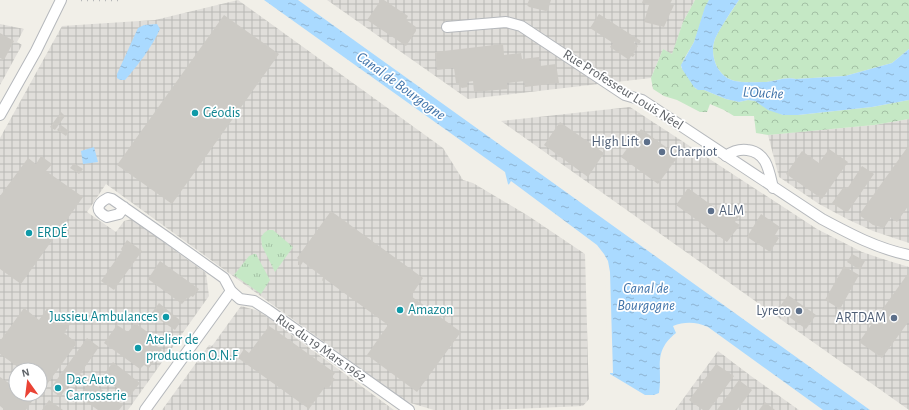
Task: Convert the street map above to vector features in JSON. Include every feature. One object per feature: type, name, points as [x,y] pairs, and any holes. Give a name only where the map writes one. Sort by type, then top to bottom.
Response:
[{"type":"street","points":[[0,115],[61,0]]},
{"type":"street","name":"Rue Professeur Louis Néel","points":[[447,27],[506,22],[521,26],[625,95],[642,100],[822,219],[847,233],[876,245],[909,255]]},
{"type":"street","points":[[726,156],[733,151],[745,150],[755,152],[763,157],[769,169],[773,188]]},
{"type":"street","points":[[124,207],[224,278],[231,291],[145,410]]},
{"type":"street","name":"Rue du 19 Mars 1962","points":[[231,291],[240,299],[254,301],[268,310],[409,410]]},
{"type":"shaded area","points":[[238,0],[443,148],[463,180],[473,183],[527,215],[585,254],[589,399],[583,406],[487,410],[434,410],[407,402],[106,184],[87,212],[116,232],[124,221],[132,219],[206,273],[209,296],[128,410],[0,410],[0,138],[62,26],[155,20]]},
{"type":"shaded area","points":[[327,0],[695,0],[683,22],[672,55],[663,49],[651,78],[468,99]]},
{"type":"shaded area","points":[[0,24],[24,29],[17,42],[22,45],[0,85]]},
{"type":"shaded area","points":[[630,107],[817,229],[862,252],[909,267],[909,410],[501,121]]},
{"type":"shaded area","points":[[909,119],[909,243],[873,231],[849,220],[819,204],[779,177],[768,135],[874,125]]},
{"type":"shaded area","points":[[241,306],[259,311],[394,410],[162,410],[209,345],[212,346]]},
{"type":"shaded area","points":[[718,351],[751,376],[799,410],[675,410]]},
{"type":"green space","points":[[695,0],[709,0],[694,42],[681,67],[696,89],[704,90],[726,99],[739,102],[748,100],[755,101],[783,115],[798,115],[872,107],[909,100],[909,119],[874,125],[768,135],[756,133],[754,116],[734,116],[710,104],[707,112],[700,112],[677,100],[664,96],[653,89],[651,78],[663,49],[672,54],[683,22]]},
{"type":"green space","points":[[739,0],[909,0],[909,49],[892,63],[845,76],[796,79],[787,78],[767,82],[735,81],[723,75],[719,70],[714,58],[713,45],[717,34]]},
{"type":"green space","points":[[268,230],[273,230],[293,247],[275,272],[262,246],[261,237]]},
{"type":"green space","points":[[256,254],[270,280],[261,294],[234,275],[249,256]]},
{"type":"water","name":"Canal de Bourgogne","points":[[264,0],[298,0],[870,410],[823,410],[708,327],[695,323],[682,323],[673,326],[676,333],[669,340],[661,353],[659,393],[654,395],[645,395],[610,374],[607,272],[605,263],[595,247],[508,184],[505,172]]},
{"type":"water","name":"L'Ouche","points":[[709,0],[739,0],[720,30],[713,45],[716,64],[723,75],[729,79],[742,82],[767,82],[788,78],[796,79],[845,76],[892,63],[909,49],[909,100],[872,107],[798,115],[783,115],[768,110],[755,101],[748,100],[739,102],[726,99],[704,90],[698,90],[694,87],[681,65],[694,42],[705,7]]},
{"type":"water","points":[[157,24],[160,29],[140,62],[125,80],[120,80],[117,78],[117,74],[138,28],[144,25]]},
{"type":"water","points":[[94,147],[98,162],[83,164],[81,151]]},
{"type":"pier","points":[[511,181],[597,245],[608,261],[610,272],[613,373],[608,373],[605,272],[600,256],[594,248],[508,186]]},
{"type":"building","points":[[381,0],[384,0],[408,16],[406,20],[416,27],[416,31],[406,46],[367,20]]},
{"type":"building","points":[[529,0],[551,0],[548,10],[546,11],[529,7],[527,5]]},
{"type":"building","points":[[643,0],[672,0],[670,4],[674,5],[664,27],[644,22],[649,5],[642,3]]},
{"type":"building","points":[[599,14],[641,41],[639,44],[635,41],[634,43],[638,46],[633,53],[635,54],[633,57],[631,56],[629,60],[610,47],[613,43],[590,28]]},
{"type":"building","name":"Géodis","points":[[224,15],[279,54],[172,204],[117,165]]},
{"type":"building","points":[[0,33],[14,41],[4,60],[0,58]]},
{"type":"building","points":[[503,44],[504,55],[521,53],[522,59],[539,57],[540,66],[556,64],[559,83],[525,87],[524,81],[507,83],[508,89],[474,92],[473,81],[467,82],[468,87],[462,88],[459,86],[459,83],[456,83],[454,68],[437,70],[435,52]]},
{"type":"building","points":[[61,112],[65,116],[55,130],[50,127]]},
{"type":"building","points":[[560,122],[604,153],[588,177],[544,145]]},
{"type":"building","points":[[61,125],[69,131],[66,136],[57,130]]},
{"type":"building","points":[[641,129],[677,155],[677,158],[658,184],[621,157]]},
{"type":"building","points":[[909,145],[909,205],[897,222],[891,217],[884,228],[873,225],[859,215]]},
{"type":"building","points":[[829,149],[848,162],[822,199],[786,174],[802,151],[819,163]]},
{"type":"building","name":"ERDÉ","points":[[41,156],[52,164],[46,171],[83,197],[21,284],[0,269],[0,196],[28,158],[36,164]]},
{"type":"building","points":[[74,163],[83,169],[79,174],[70,168]]},
{"type":"building","points":[[862,166],[874,174],[847,213],[832,203],[844,187],[847,189]]},
{"type":"building","points":[[688,188],[725,215],[731,206],[734,206],[742,212],[735,222],[740,225],[727,242],[676,205]]},
{"type":"building","name":"Amazon","points":[[331,211],[423,278],[411,296],[461,332],[417,392],[367,355],[388,325],[325,279],[322,281],[323,277],[303,262],[301,265],[298,265],[299,260],[297,258]]},
{"type":"building","points":[[761,214],[780,227],[775,235],[779,238],[770,252],[747,237]]},
{"type":"building","points":[[127,240],[142,251],[114,290],[101,281],[122,251],[121,249]]},
{"type":"building","points":[[852,254],[865,261],[860,270],[847,262]]},
{"type":"building","points":[[160,261],[199,289],[193,297],[191,296],[188,299],[187,298],[182,304],[148,279]]},
{"type":"building","points":[[844,266],[859,275],[840,309],[825,300]]},
{"type":"building","points":[[909,272],[909,321],[882,358],[859,342]]},
{"type":"building","points":[[788,295],[816,315],[806,329],[778,309]]},
{"type":"building","name":"Jussieu Ambulances","points":[[159,303],[181,321],[175,330],[151,314]]},
{"type":"building","points":[[48,307],[71,323],[64,333],[77,343],[48,383],[48,362],[11,362],[0,354],[0,341],[24,308],[39,320]]},
{"type":"building","name":"Atelier de production O.N.F","points":[[135,323],[160,341],[157,346],[162,350],[149,368],[144,365],[140,369],[104,343],[117,325],[128,332]]},
{"type":"building","points":[[269,326],[277,330],[335,373],[332,377],[335,379],[328,389],[325,387],[309,409],[238,358],[244,349],[249,353]]},
{"type":"building","name":"Dac Auto Carrosserie","points":[[87,338],[99,347],[80,374],[123,405],[119,410],[98,410],[79,397],[86,387],[73,379],[60,397],[50,389]]},
{"type":"building","points":[[113,362],[140,383],[129,397],[102,377]]},
{"type":"building","points":[[716,364],[734,376],[709,410],[703,410],[689,400]]},
{"type":"building","points":[[0,377],[8,382],[8,402],[32,402],[26,410],[5,410],[0,406]]},
{"type":"building","points":[[739,380],[752,390],[737,410],[717,410]]},
{"type":"building","points":[[49,400],[63,410],[42,410]]},
{"type":"building","points":[[765,402],[775,410],[759,410]]},
{"type":"railway","points":[[81,0],[122,0]]},
{"type":"place","name":"Géodis","points":[[195,113]]},
{"type":"place","name":"High Lift","points":[[647,142]]},
{"type":"place","name":"Charpiot","points":[[662,152]]},
{"type":"place","name":"ALM","points":[[711,211]]},
{"type":"place","name":"ERDÉ","points":[[29,233]]},
{"type":"place","name":"Amazon","points":[[400,310]]},
{"type":"place","name":"Lyreco","points":[[799,311]]},
{"type":"place","name":"Jussieu Ambulances","points":[[166,317]]},
{"type":"place","name":"ARTDAM","points":[[894,318]]},
{"type":"place","name":"Atelier de production O.N.F","points":[[138,348]]},
{"type":"place","name":"Dac Auto Carrosserie","points":[[58,388]]}]
